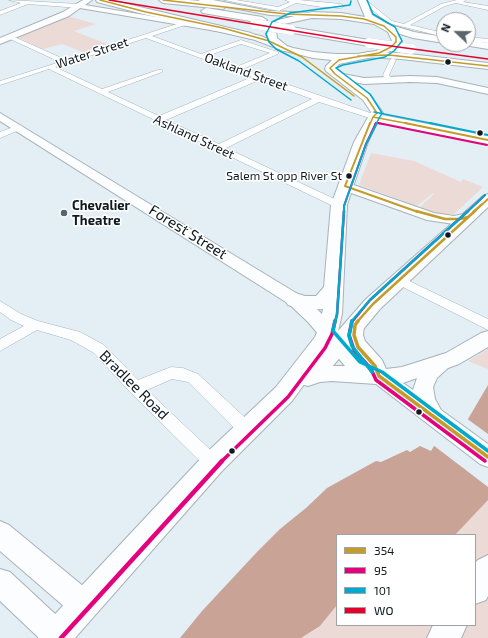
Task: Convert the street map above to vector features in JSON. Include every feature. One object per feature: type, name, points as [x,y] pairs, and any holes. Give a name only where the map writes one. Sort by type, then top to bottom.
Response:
[{"type":"highway","points":[[104,0],[259,22]]},
{"type":"highway","points":[[104,0],[251,36]]},
{"type":"highway","points":[[139,0],[371,41],[488,53]]},
{"type":"highway","points":[[163,0],[270,13]]},
{"type":"highway","points":[[380,24],[410,34],[436,39]]},
{"type":"highway","points":[[476,45],[488,46]]},
{"type":"highway","points":[[413,46],[488,59]]},
{"type":"highway","points":[[362,56],[401,56],[488,66]]},
{"type":"main road","points":[[356,0],[357,5],[353,10],[312,15],[281,22],[272,29],[272,39],[284,50],[328,75],[360,103],[373,117],[488,140]]},
{"type":"main road","points":[[284,394],[308,378],[322,366],[333,339],[332,314],[339,205],[345,186],[373,117],[377,113],[369,101],[331,70],[332,65],[337,61],[383,52],[396,44],[397,39],[395,35],[368,16],[362,0]]},
{"type":"main road","points":[[322,14],[353,17],[380,24]]},
{"type":"main road","points":[[284,50],[324,57],[362,56]]},
{"type":"main road","points":[[56,637],[213,463],[284,394],[321,345],[355,325],[399,280],[488,199]]},
{"type":"main road","points":[[295,300],[305,303],[318,303],[325,300],[334,288]]},
{"type":"main road","points":[[476,588],[488,570]]},
{"type":"main road","points":[[443,638],[450,626]]},
{"type":"street","points":[[12,0],[26,3],[79,6],[251,36],[284,50]]},
{"type":"street","points":[[43,4],[48,0]]},
{"type":"street","points":[[0,41],[66,14],[88,0]]},
{"type":"street","points":[[202,0],[270,13],[312,15]]},
{"type":"street","points":[[227,0],[282,9],[296,1]]},
{"type":"street","points":[[286,0],[341,6]]},
{"type":"street","points":[[362,0],[390,22],[436,33]]},
{"type":"street","points":[[456,2],[463,0]]},
{"type":"street","points":[[403,26],[430,13],[443,2],[456,2],[488,8]]},
{"type":"street","points":[[0,13],[26,3]]},
{"type":"street","name":"Water Street","points":[[0,83],[183,24]]},
{"type":"street","name":"Oakland Street","points":[[146,36],[318,99],[373,117]]},
{"type":"street","points":[[10,37],[66,62]]},
{"type":"street","points":[[476,40],[488,41]]},
{"type":"street","points":[[202,56],[241,42],[284,50]]},
{"type":"street","points":[[237,69],[284,50]]},
{"type":"street","points":[[389,80],[386,76],[393,60]]},
{"type":"street","name":"Ashland Street","points":[[49,67],[339,205]]},
{"type":"street","points":[[102,92],[160,71]]},
{"type":"street","points":[[338,76],[363,81],[414,79],[441,81],[468,85],[488,91]]},
{"type":"street","points":[[158,120],[259,77]]},
{"type":"street","points":[[218,148],[318,99]]},
{"type":"street","points":[[346,108],[358,107],[360,103]]},
{"type":"street","name":"Forest Street","points":[[0,116],[295,300],[357,366],[367,372],[379,376]]},
{"type":"street","points":[[0,135],[19,127]]},
{"type":"street","points":[[345,186],[432,217],[454,220],[468,217]]},
{"type":"street","points":[[399,280],[488,325]]},
{"type":"street","name":"Bradlee Road","points":[[0,306],[16,317],[35,325],[75,336],[99,349],[135,388],[213,463]]},
{"type":"street","points":[[0,346],[35,325]]},
{"type":"street","points":[[355,325],[354,335],[357,344],[375,366],[379,376],[488,457]]},
{"type":"street","points":[[308,378],[319,374],[332,373],[379,376],[402,375],[452,359],[488,338]]},
{"type":"street","points":[[441,423],[425,401],[423,387],[429,373],[443,362]]},
{"type":"street","points":[[135,388],[171,373],[183,374],[193,378],[247,430]]},
{"type":"street","points":[[0,534],[84,605]]},
{"type":"street","points":[[0,582],[56,637]]},
{"type":"shaded area","points":[[67,16],[96,24],[74,31],[110,45],[85,53],[62,44],[43,49],[19,38],[20,36]]},
{"type":"shaded area","points":[[371,153],[414,161],[461,182],[463,179],[483,187],[454,214],[438,214],[420,207],[434,194],[433,193],[417,206],[359,185]]},
{"type":"shaded area","points":[[488,349],[488,369],[468,361]]},
{"type":"shaded area","points":[[488,385],[488,500],[456,534],[336,534],[336,606],[320,626],[301,638],[180,638],[202,611],[257,552],[280,529],[306,508],[327,488],[376,461],[381,462],[407,450],[410,452],[420,446],[431,451],[434,446],[468,419]]},
{"type":"shaded area","points":[[488,500],[488,638],[301,638],[320,626],[336,606],[336,626],[476,626],[476,534],[456,534]]},
{"type":"pier","points":[[466,418],[488,434],[488,487],[433,445]]},
{"type":"transit line","name":"354","points":[[100,0],[146,12],[223,28],[269,41],[302,57],[354,96]]},
{"type":"transit line","name":"WO","points":[[109,0],[361,42],[488,59]]},
{"type":"transit line","name":"354","points":[[163,0],[286,14],[341,16],[364,19],[384,26],[396,37],[396,42],[391,47],[379,53],[339,60],[330,68],[335,74],[367,98],[377,113],[373,117],[345,186],[419,212],[445,219],[460,219],[468,217],[488,199]]},
{"type":"transit line","name":"101","points":[[367,0],[373,14],[395,27],[402,41],[394,51],[385,57],[343,65],[336,68],[370,94],[382,113],[366,144],[344,206],[337,314],[333,331],[360,362],[382,372],[488,451]]},
{"type":"transit line","name":"101","points":[[351,1],[350,5],[290,13],[272,22],[266,34],[269,42],[276,49],[299,61],[351,100]]},
{"type":"transit line","name":"354","points":[[358,56],[389,55],[488,66]]},
{"type":"transit line","name":"101","points":[[374,112],[488,135]]},
{"type":"transit line","name":"354","points":[[373,117],[488,140]]},
{"type":"transit line","name":"95","points":[[61,638],[217,466],[288,397],[325,348],[332,334],[337,315],[344,206],[366,144],[376,123],[487,145]]},
{"type":"transit line","name":"95","points":[[485,195],[370,300],[351,323],[349,335],[354,350],[371,369],[376,380],[485,461]]},
{"type":"transit line","name":"101","points":[[372,372],[352,346],[349,336],[351,322],[370,300],[485,195]]},
{"type":"transit line","name":"354","points":[[482,204],[373,304],[355,325],[354,335],[358,347],[375,366],[379,376],[488,457]]},
{"type":"place","name":"Salem St opp River St","points":[[349,176]]},
{"type":"place","name":"Chevalier Theatre","points":[[64,213]]}]
